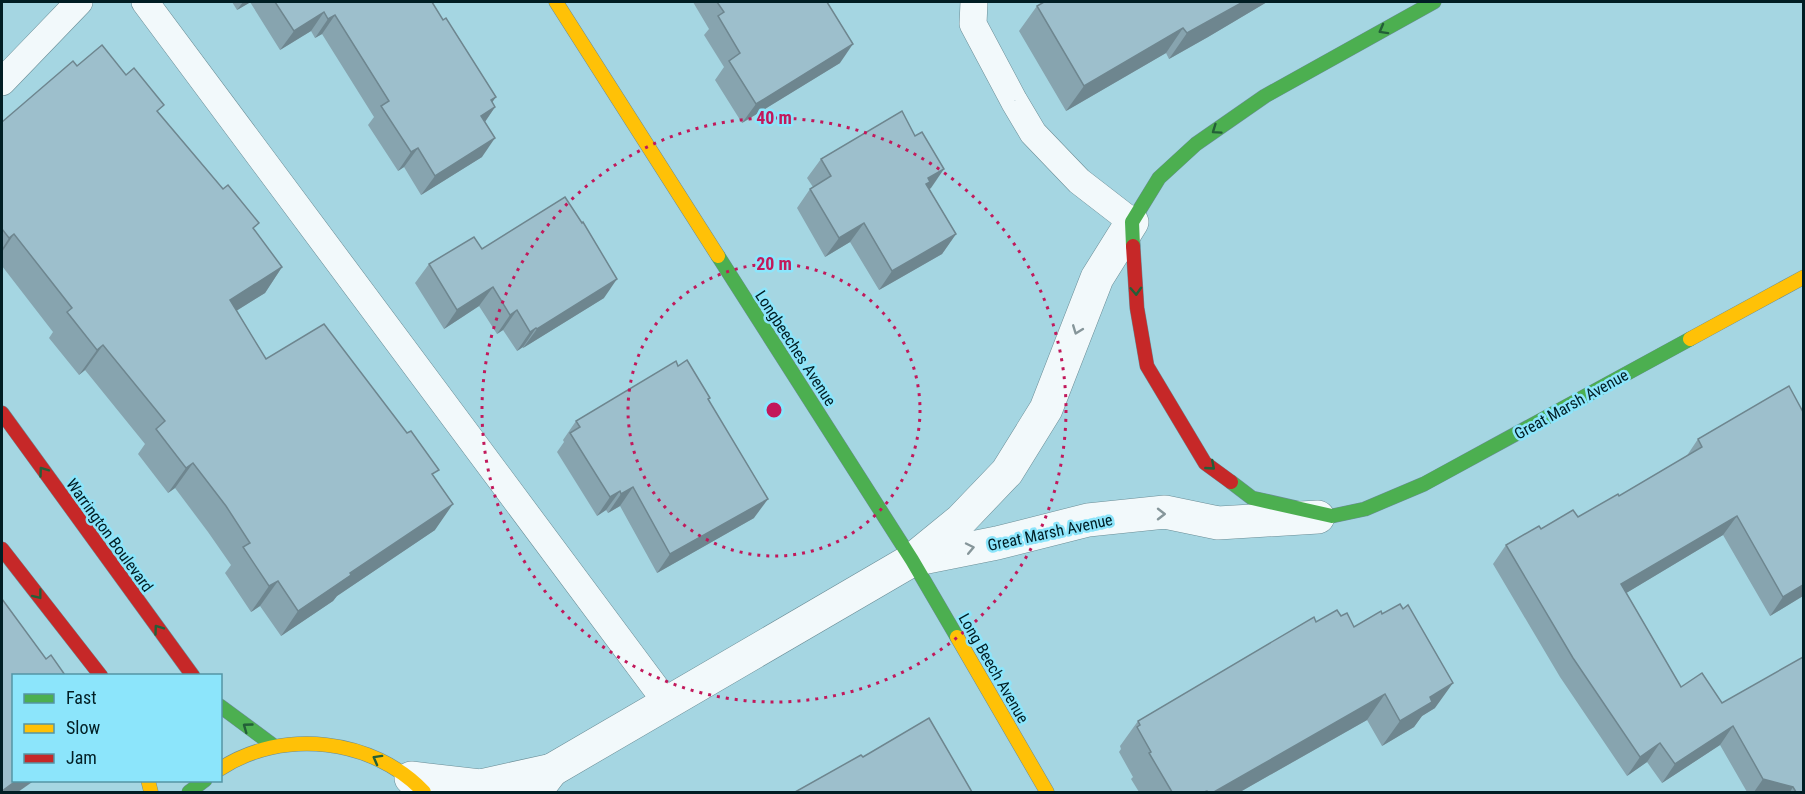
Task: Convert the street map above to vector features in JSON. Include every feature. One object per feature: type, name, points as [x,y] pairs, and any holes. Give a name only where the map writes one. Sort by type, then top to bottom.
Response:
[{"type":"street","name":"Longbeeches Avenue","points":[[556,2],[912,560]]},
{"type":"street","name":"Great Marsh Avenue","points":[[417,785],[480,786],[543,781],[667,703],[912,560],[961,520],[1007,472],[1046,409],[1097,278],[1159,178],[1196,144],[1264,96],[1434,2]]},
{"type":"street","name":"Great Marsh Avenue","points":[[1132,222],[1137,308],[1148,366],[1205,463],[1252,498],[1332,516]]},
{"type":"street","name":"Great Marsh Avenue","points":[[912,560],[1099,519],[1165,512],[1218,523],[1332,516],[1365,509],[1424,484],[1803,277]]},
{"type":"street","name":"Warrington Boulevard","points":[[2,413],[192,674]]},
{"type":"street","points":[[2,549],[100,674]]},
{"type":"street","name":"Long Beech Avenue","points":[[912,560],[1047,792]]},
{"type":"street","points":[[222,707],[274,746]]},
{"type":"street","points":[[222,768],[274,746],[322,743],[370,754],[417,785]]},
{"type":"street","points":[[189,792],[202,782]]},
{"type":"lane","points":[[2,82],[79,2]]},
{"type":"lane","points":[[145,2],[667,703]]},
{"type":"lane","points":[[974,2],[973,24],[1033,133],[1079,181],[1132,222]]},
{"type":"building","points":[[275,2],[432,2],[443,20],[446,18],[496,97],[491,100],[495,107],[481,116],[495,138],[435,176],[418,148],[411,152],[381,106],[389,101],[335,15],[328,19],[324,12],[294,31]]},
{"type":"building","points":[[717,2],[827,2],[853,44],[756,104],[729,61],[740,53],[718,16],[724,12]]},
{"type":"building","points":[[1044,2],[1243,2],[1187,33],[1183,28],[1084,86],[1037,6]]},
{"type":"building","points":[[102,45],[126,75],[134,68],[164,105],[157,111],[223,189],[228,185],[259,223],[253,228],[282,267],[230,300],[266,359],[324,324],[407,433],[411,431],[439,470],[432,474],[453,504],[298,611],[278,581],[269,586],[243,547],[250,543],[226,506],[193,463],[186,468],[156,429],[165,421],[103,345],[97,350],[67,312],[72,308],[14,234],[9,238],[2,229],[2,122],[73,61],[77,66]]},
{"type":"building","points":[[902,111],[915,136],[922,132],[944,169],[928,178],[930,182],[926,184],[956,234],[892,271],[864,223],[839,238],[810,189],[831,176],[821,159]]},
{"type":"building","points":[[565,197],[583,222],[617,279],[530,332],[517,310],[510,315],[493,287],[457,310],[429,264],[474,237],[482,249]]},
{"type":"building","points":[[687,360],[768,499],[670,554],[633,487],[610,497],[570,433],[580,427],[576,421],[676,361],[678,366]]},
{"type":"building","points":[[1789,386],[1803,412],[1803,585],[1783,597],[1737,516],[1621,584],[1681,687],[1702,673],[1722,703],[1803,657],[1803,792],[1796,792],[1793,787],[1763,779],[1733,726],[1675,764],[1660,743],[1640,757],[1573,658],[1506,545],[1539,526],[1541,529],[1573,510],[1578,517],[1618,494],[1619,496],[1702,447],[1698,439]]},
{"type":"building","points":[[2,599],[46,659],[51,655],[64,674],[12,674],[12,782],[14,782],[2,791]]},
{"type":"building","points":[[1400,604],[1403,609],[1408,605],[1453,683],[1430,697],[1432,702],[1400,721],[1385,694],[1214,792],[1172,792],[1149,753],[1151,752],[1137,727],[1140,725],[1138,721],[1314,617],[1316,622],[1337,610],[1341,616],[1347,613],[1354,627],[1381,611],[1382,614]]},
{"type":"building","points":[[929,718],[972,792],[795,792],[861,755],[863,757]]},
{"type":"traffic: fast","points":[[1133,246],[1132,222],[1159,178],[1196,144],[1265,96],[1434,2]]},
{"type":"traffic: fast","points":[[718,256],[912,560],[957,637]]},
{"type":"traffic: fast","points":[[1231,482],[1252,498],[1332,516],[1365,509],[1424,484],[1690,339]]},
{"type":"traffic: fast","points":[[222,707],[274,746]]},
{"type":"traffic: fast","points":[[189,792],[202,782]]},
{"type":"traffic: slow","points":[[556,2],[718,256]]},
{"type":"traffic: slow","points":[[1690,339],[1804,277]]},
{"type":"traffic: slow","points":[[957,637],[1047,792]]},
{"type":"traffic: slow","points":[[222,768],[244,756],[271,748],[298,744],[326,745],[353,750],[379,760],[403,774],[424,792]]},
{"type":"traffic: slow","points":[[148,782],[151,792]]},
{"type":"traffic: jam","points":[[1133,246],[1137,308],[1147,366],[1205,463],[1231,482]]},
{"type":"traffic: jam","points":[[2,413],[192,674]]},
{"type":"traffic: jam","points":[[2,549],[99,674]]}]
